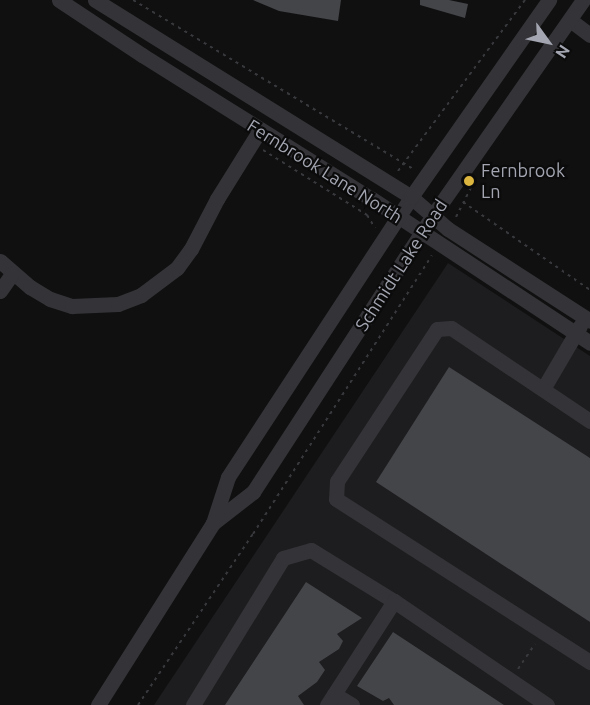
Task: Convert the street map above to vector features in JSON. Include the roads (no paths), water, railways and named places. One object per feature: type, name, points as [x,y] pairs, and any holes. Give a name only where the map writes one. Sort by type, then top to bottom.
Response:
[{"type":"street","name":"Fernbrook Lane North","points":[[59,0],[256,136],[398,217],[590,343]]},
{"type":"street","name":"Fernbrook Lane North","points":[[95,0],[411,196],[448,229],[588,319]]},
{"type":"street","name":"Schmidt Lake Road","points":[[98,705],[213,524],[228,477],[411,196],[549,0]]},
{"type":"street","name":"Schmidt Lake Road","points":[[213,524],[253,492],[433,215],[583,0]]},
{"type":"street","points":[[570,20],[590,35]]},
{"type":"street","points":[[0,261],[12,274],[50,299],[72,306],[118,304],[141,295],[177,268],[191,249],[217,199],[256,136]]},
{"type":"street","points":[[0,291],[12,274]]},
{"type":"street","points":[[543,389],[576,334],[588,319]]},
{"type":"street","points":[[590,421],[452,328],[437,329],[337,481],[336,499],[590,662]]},
{"type":"street","points":[[193,705],[283,558],[310,550],[394,601],[547,705]]},
{"type":"street","points":[[352,705],[330,699],[394,601]]},
{"type":"place","name":"Fernbrook Ln","points":[[469,181]]}]
